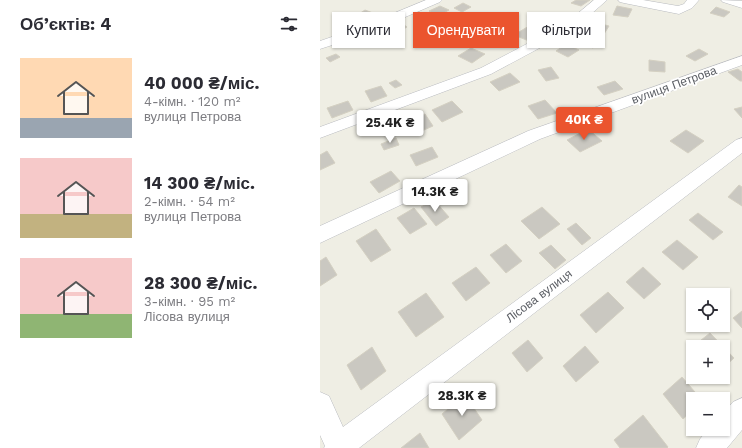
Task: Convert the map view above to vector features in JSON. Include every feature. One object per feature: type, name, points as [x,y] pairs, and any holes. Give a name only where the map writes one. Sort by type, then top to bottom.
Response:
[{"type":"street","points":[[320,45],[362,31],[436,0]]},
{"type":"street","points":[[320,133],[486,71],[569,27],[601,0]]},
{"type":"street","points":[[624,0],[679,10],[688,6],[693,0]]},
{"type":"street","points":[[727,0],[742,5]]},
{"type":"street","name":"вулиця Петрова","points":[[320,236],[534,135],[742,60]]},
{"type":"street","name":"Лісова вулиця","points":[[338,447],[742,144]]},
{"type":"street","points":[[320,405],[338,447]]},
{"type":"street","points":[[709,448],[742,411]]},
{"type":"building","points":[[576,0],[590,0],[581,6],[571,3]]},
{"type":"building","points":[[463,3],[471,7],[462,12],[454,8]]},
{"type":"building","points":[[440,6],[449,10],[445,12],[429,11]]},
{"type":"building","points":[[617,6],[632,9],[628,17],[613,15]]},
{"type":"building","points":[[716,7],[730,12],[724,17],[710,13]]},
{"type":"building","points":[[605,25],[609,26],[605,32]]},
{"type":"building","points":[[527,27],[527,40],[519,37],[519,32]]},
{"type":"building","points":[[471,48],[485,54],[472,63],[458,56]]},
{"type":"building","points":[[560,48],[575,48],[579,50],[568,57],[556,51]]},
{"type":"building","points":[[699,49],[708,54],[695,61],[686,56]]},
{"type":"building","points":[[336,54],[340,57],[330,62],[326,58]]},
{"type":"building","points":[[649,60],[665,62],[665,72],[649,71]]},
{"type":"building","points":[[551,67],[559,78],[546,81],[538,70]]},
{"type":"building","points":[[738,69],[742,72],[742,81],[728,72]]},
{"type":"building","points":[[510,73],[520,82],[499,91],[490,82]]},
{"type":"building","points":[[396,80],[402,85],[395,88],[389,83]]},
{"type":"building","points":[[615,81],[623,89],[604,95],[597,87]]},
{"type":"building","points":[[381,86],[387,96],[371,102],[365,91]]},
{"type":"building","points":[[545,100],[557,113],[538,119],[528,106]]},
{"type":"building","points":[[348,101],[353,110],[332,118],[327,108]]},
{"type":"building","points":[[452,101],[463,112],[442,122],[432,110]]},
{"type":"building","points":[[742,107],[742,118],[734,109]]},
{"type":"building","points":[[425,114],[433,126],[417,133],[409,120]]},
{"type":"building","points":[[588,129],[602,141],[580,152],[567,140]]},
{"type":"building","points":[[686,130],[704,141],[688,153],[670,141]]},
{"type":"building","points":[[396,138],[399,145],[384,150],[381,144]]},
{"type":"building","points":[[432,147],[438,157],[416,166],[410,155]]},
{"type":"building","points":[[327,151],[335,163],[320,170],[320,155]]},
{"type":"building","points":[[391,171],[400,181],[379,193],[370,182]]},
{"type":"building","points":[[739,185],[742,187],[742,206],[728,197]]},
{"type":"building","points":[[434,200],[449,217],[436,226],[421,207]]},
{"type":"building","points":[[542,207],[560,224],[539,239],[521,221]]},
{"type":"building","points":[[414,208],[427,224],[410,234],[397,218]]},
{"type":"building","points":[[698,213],[723,232],[713,240],[689,220]]},
{"type":"building","points":[[576,223],[591,238],[582,245],[567,229]]},
{"type":"building","points":[[376,229],[391,250],[371,262],[356,241]]},
{"type":"building","points":[[677,240],[698,257],[683,270],[662,252]]},
{"type":"building","points":[[506,244],[522,261],[506,273],[490,255]]},
{"type":"building","points":[[551,245],[566,260],[555,269],[539,253]]},
{"type":"building","points":[[326,257],[337,275],[320,286],[320,261]]},
{"type":"building","points":[[476,267],[490,283],[466,301],[452,283]]},
{"type":"building","points":[[643,267],[661,284],[644,299],[626,282]]},
{"type":"building","points":[[608,292],[624,308],[596,333],[580,315]]},
{"type":"building","points":[[426,293],[444,317],[416,337],[398,312]]},
{"type":"building","points":[[742,311],[742,328],[733,318]]},
{"type":"building","points":[[710,333],[717,340],[701,340]]},
{"type":"building","points":[[528,340],[543,358],[527,372],[512,353]]},
{"type":"building","points":[[585,346],[599,362],[576,382],[563,366]]},
{"type":"building","points":[[372,347],[386,371],[361,390],[347,365]]},
{"type":"building","points":[[730,354],[734,358],[730,362]]},
{"type":"building","points":[[682,377],[686,384],[688,384],[695,392],[686,392],[686,416],[683,419],[663,394]]},
{"type":"building","points":[[465,395],[482,420],[459,440],[442,414]]},
{"type":"building","points":[[643,415],[668,447],[667,448],[620,448],[614,440]]},
{"type":"building","points":[[420,433],[429,448],[401,448]]}]
